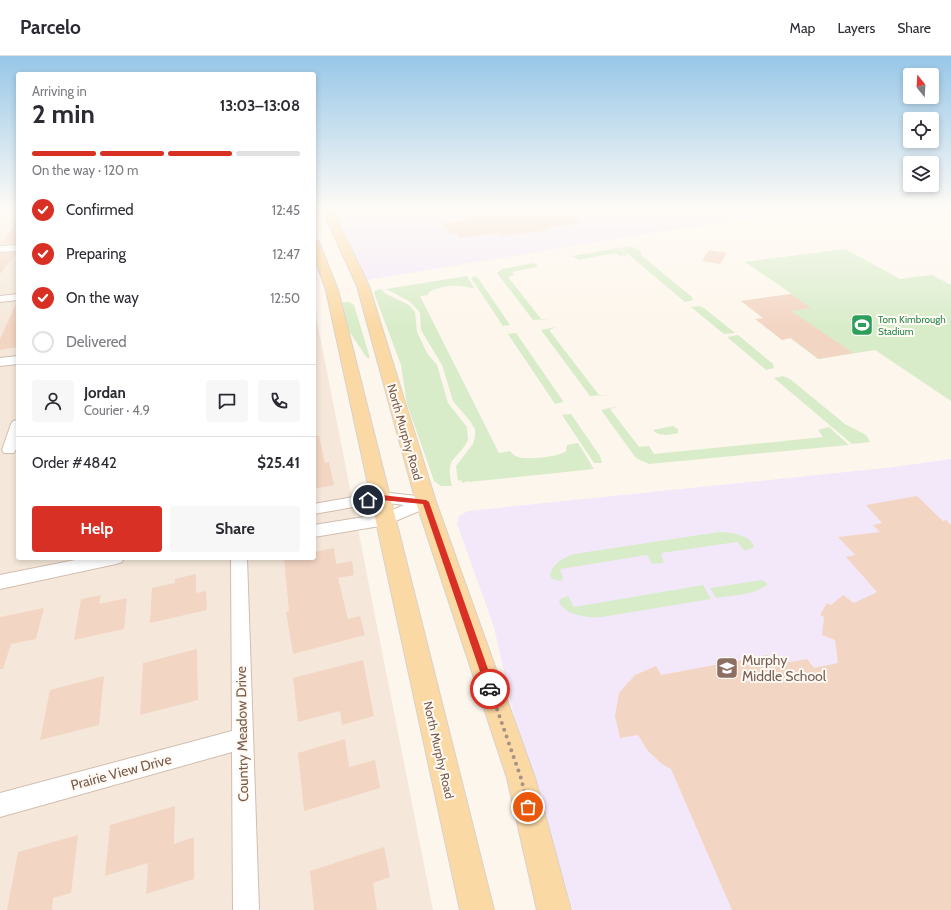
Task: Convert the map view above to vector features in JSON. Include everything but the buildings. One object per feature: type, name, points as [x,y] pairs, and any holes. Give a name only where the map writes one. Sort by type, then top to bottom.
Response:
[{"type":"main road","name":"North Murphy Road","points":[[317,249],[332,290],[477,910]]},
{"type":"main road","name":"North Murphy Road","points":[[345,249],[362,286],[426,502],[521,778],[554,910]]},
{"type":"street","points":[[0,250],[10,249]]},
{"type":"street","points":[[0,299],[16,297]]},
{"type":"street","points":[[0,362],[16,360]]},
{"type":"street","points":[[9,450],[16,430]]},
{"type":"street","points":[[316,509],[383,508],[426,502]]},
{"type":"street","points":[[316,530],[383,508],[426,502]]},
{"type":"street","points":[[0,582],[106,560]]},
{"type":"street","name":"Country Meadow Drive","points":[[239,560],[246,910]]},
{"type":"street","name":"Prairie View Drive","points":[[0,805],[242,739]]},
{"type":"shaded area","points":[[0,249],[16,249],[16,560],[316,560],[316,316],[433,910],[0,910]]},
{"type":"shaded area","points":[[349,249],[555,249],[368,280],[361,278]]},
{"type":"shaded area","name":"Murphy Middle School","points":[[951,459],[951,910],[573,910],[512,708],[494,627],[457,524],[459,516],[468,511],[894,467]]},
{"type":"green space","points":[[614,249],[620,249],[628,255],[620,256],[615,253],[579,260],[572,256]]},
{"type":"green space","points":[[622,249],[639,249],[642,256],[692,297],[693,300],[685,302]]},
{"type":"green space","name":"Tom Kimbrough Stadium","points":[[845,249],[900,279],[932,275],[951,285],[951,401],[875,350],[818,359],[741,301],[792,294],[745,262]]},
{"type":"green space","points":[[534,263],[538,266],[512,272],[515,275],[508,277],[541,319],[550,319],[533,320],[497,273],[502,269]]},
{"type":"green space","points":[[467,276],[474,288],[447,286],[429,292],[428,295],[420,296],[499,453],[510,451],[515,456],[522,458],[543,457],[563,453],[566,451],[567,445],[578,443],[594,469],[468,481],[462,483],[461,480],[458,481],[456,466],[473,444],[475,429],[453,401],[442,365],[421,330],[420,313],[409,301],[386,289]]},
{"type":"green space","points":[[475,276],[478,278],[510,325],[503,326],[471,278]]},
{"type":"green space","points":[[381,289],[386,294],[409,305],[415,312],[417,332],[427,353],[437,365],[448,403],[467,427],[468,440],[451,464],[450,476],[452,486],[441,486],[434,481],[407,404],[401,365],[374,293],[375,291]]},
{"type":"green space","points":[[343,302],[349,302],[354,305],[370,358],[367,358],[349,331],[342,305]]},
{"type":"green space","points":[[699,306],[704,308],[735,333],[724,334],[691,307]]},
{"type":"green space","points":[[556,327],[549,330],[599,395],[610,395],[590,396],[541,330]]},
{"type":"green space","points":[[516,333],[563,402],[555,404],[508,334]]},
{"type":"green space","points":[[738,335],[773,364],[774,368],[766,370],[727,337]]},
{"type":"green space","points":[[783,376],[790,379],[845,424],[866,435],[870,442],[852,444],[774,378]]},
{"type":"green space","points":[[619,406],[610,409],[639,447],[649,446],[654,454],[823,437],[818,430],[829,427],[849,445],[649,464],[636,458],[601,410]]},
{"type":"green space","points":[[571,414],[600,456],[602,463],[594,463],[562,415]]},
{"type":"green space","points":[[673,426],[678,429],[678,433],[661,435],[653,430]]},
{"type":"green space","points":[[719,532],[745,537],[754,547],[745,551],[737,542],[661,553],[664,563],[652,564],[647,555],[560,569],[563,578],[561,581],[552,579],[550,575],[556,564],[566,557],[574,554]]},
{"type":"green space","points":[[762,580],[768,584],[757,591],[744,594],[716,598],[710,588]]},
{"type":"green space","points":[[703,585],[711,599],[602,617],[590,617],[571,613],[562,606],[559,601],[568,596],[574,607]]},
{"type":"way so far","points":[[490,689],[521,778],[528,807]]},
{"type":"place","name":"Tom Kimbrough Stadium","points":[[862,325]]},
{"type":"place","name":"Murphy Middle School","points":[[727,668]]},
{"type":"route","points":[[368,500],[381,497],[426,502],[490,689]]}]
